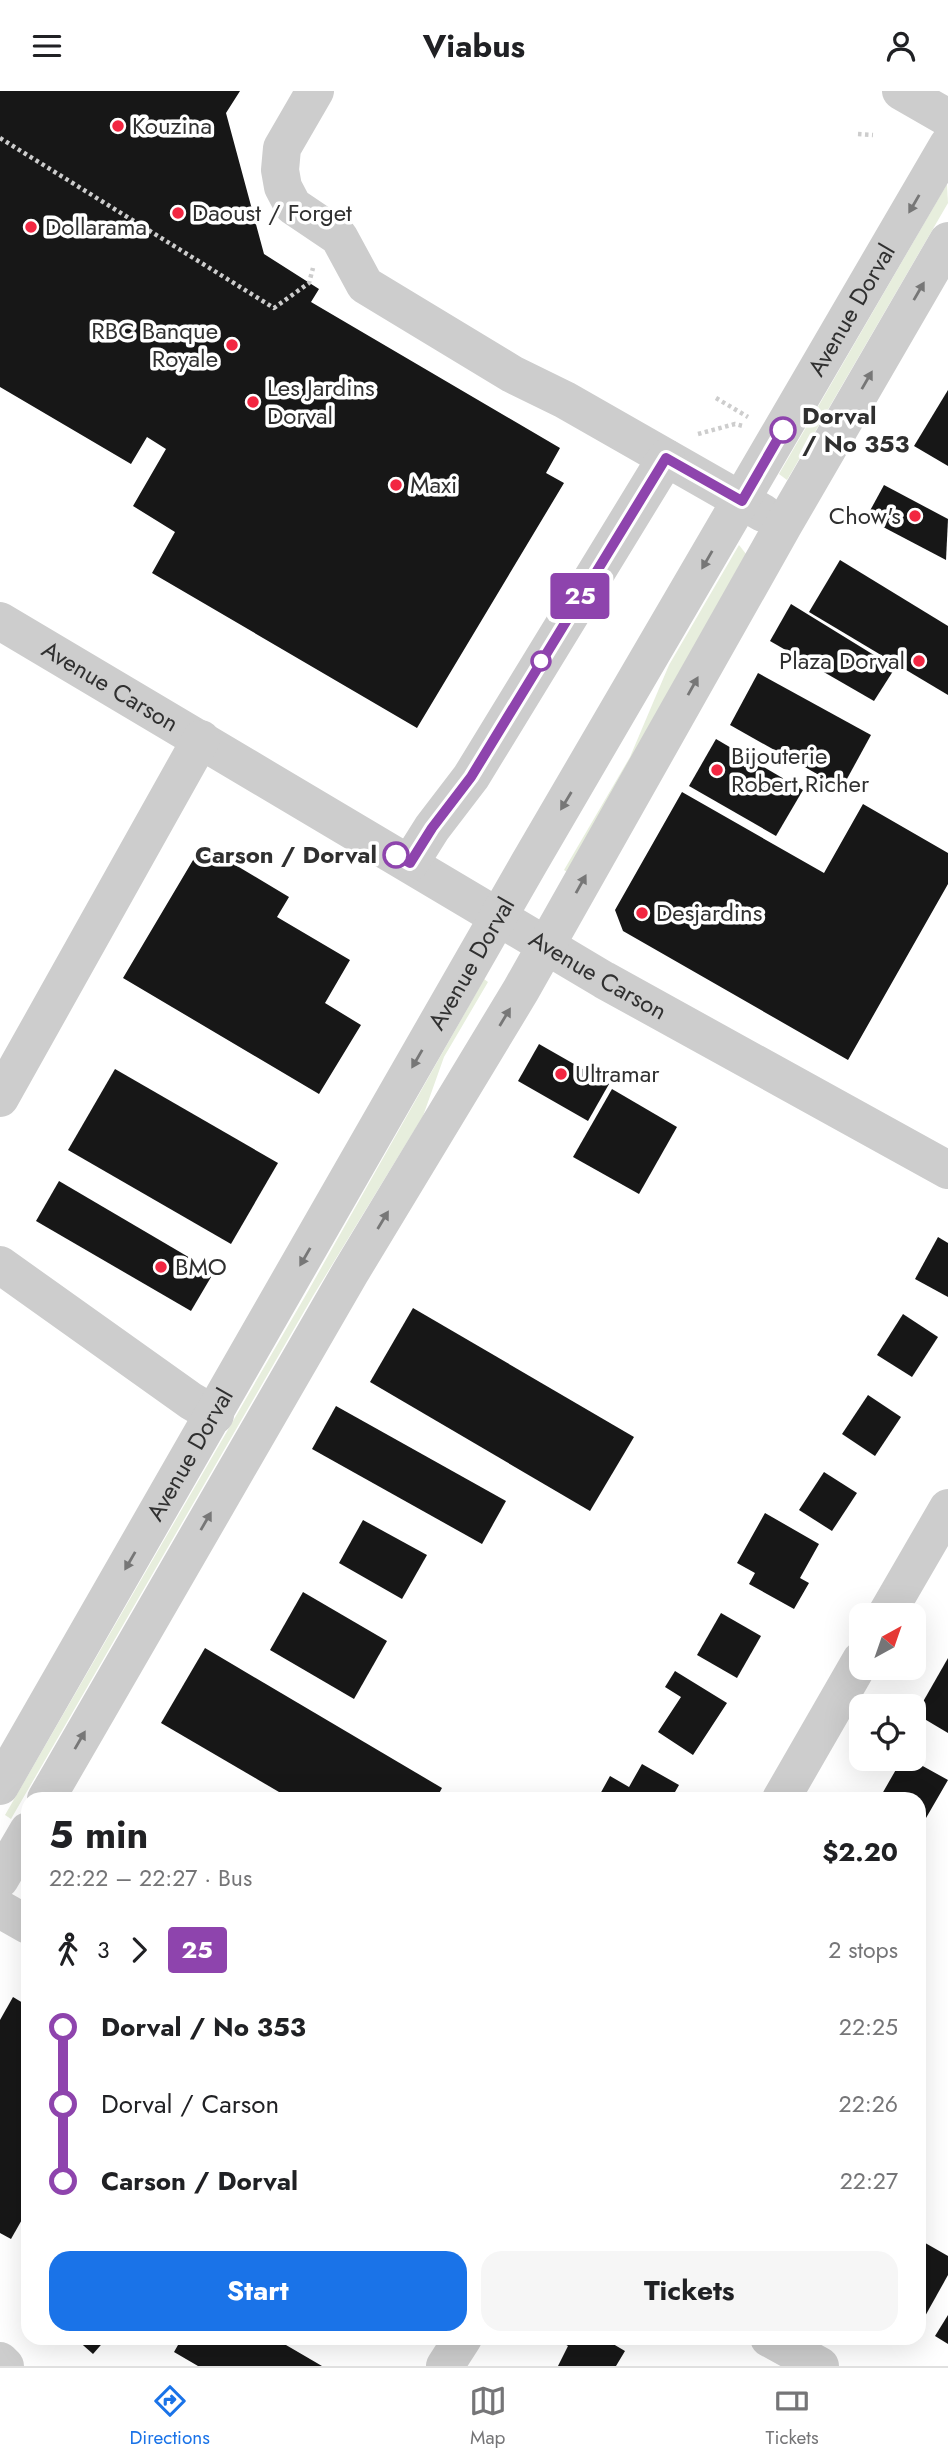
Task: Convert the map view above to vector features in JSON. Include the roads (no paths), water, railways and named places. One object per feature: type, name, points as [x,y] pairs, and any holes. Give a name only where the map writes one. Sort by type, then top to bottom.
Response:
[{"type":"street","points":[[315,91],[282,148],[280,170],[283,187],[293,206],[339,237],[365,285],[512,374],[565,400],[677,447],[742,501],[784,524]]},
{"type":"street","points":[[901,91],[948,118]]},
{"type":"street","name":"Avenue Dorval","points":[[0,1786],[500,915],[948,145]]},
{"type":"street","name":"Avenue Dorval","points":[[50,1792],[350,1273],[548,944],[784,524],[948,241]]},
{"type":"street","points":[[410,863],[432,828],[471,777],[677,447]]},
{"type":"street","name":"Avenue Carson","points":[[0,621],[500,915],[604,980],[948,1170]]},
{"type":"street","points":[[0,1098],[201,739]]},
{"type":"street","points":[[0,1265],[191,1401],[215,1415]]},
{"type":"street","points":[[893,1603],[948,1508]]},
{"type":"street","points":[[785,1792],[849,1680]]},
{"type":"street","points":[[0,1879],[21,1843]]},
{"type":"street","points":[[0,1909],[21,1921]]},
{"type":"street","points":[[445,2366],[458,2345]]},
{"type":"street","points":[[782,2345],[820,2366]]},
{"type":"street","points":[[0,2361],[5,2366]]},
{"type":"place","name":"Kouzina","points":[[118,126]]},
{"type":"place","name":"Daoust / Forget","points":[[178,213]]},
{"type":"place","name":"Dollarama","points":[[31,227]]},
{"type":"place","name":"RBC Banque Royale","points":[[232,345]]},
{"type":"place","name":"Les Jardins Dorval","points":[[253,402]]},
{"type":"place","name":"Dorval / No 353","points":[[783,430]]},
{"type":"place","name":"Maxi","points":[[396,485]]},
{"type":"place","name":"Chow's","points":[[915,516]]},
{"type":"place","name":"Plaza Dorval","points":[[919,661]]},
{"type":"place","name":"Bijouterie Robert Richer","points":[[717,770]]},
{"type":"place","name":"Carson / Dorval","points":[[396,855]]},
{"type":"place","name":"Desjardins","points":[[642,913]]},
{"type":"place","name":"Ultramar","points":[[561,1074]]},
{"type":"place","name":"BMO","points":[[161,1267]]}]
